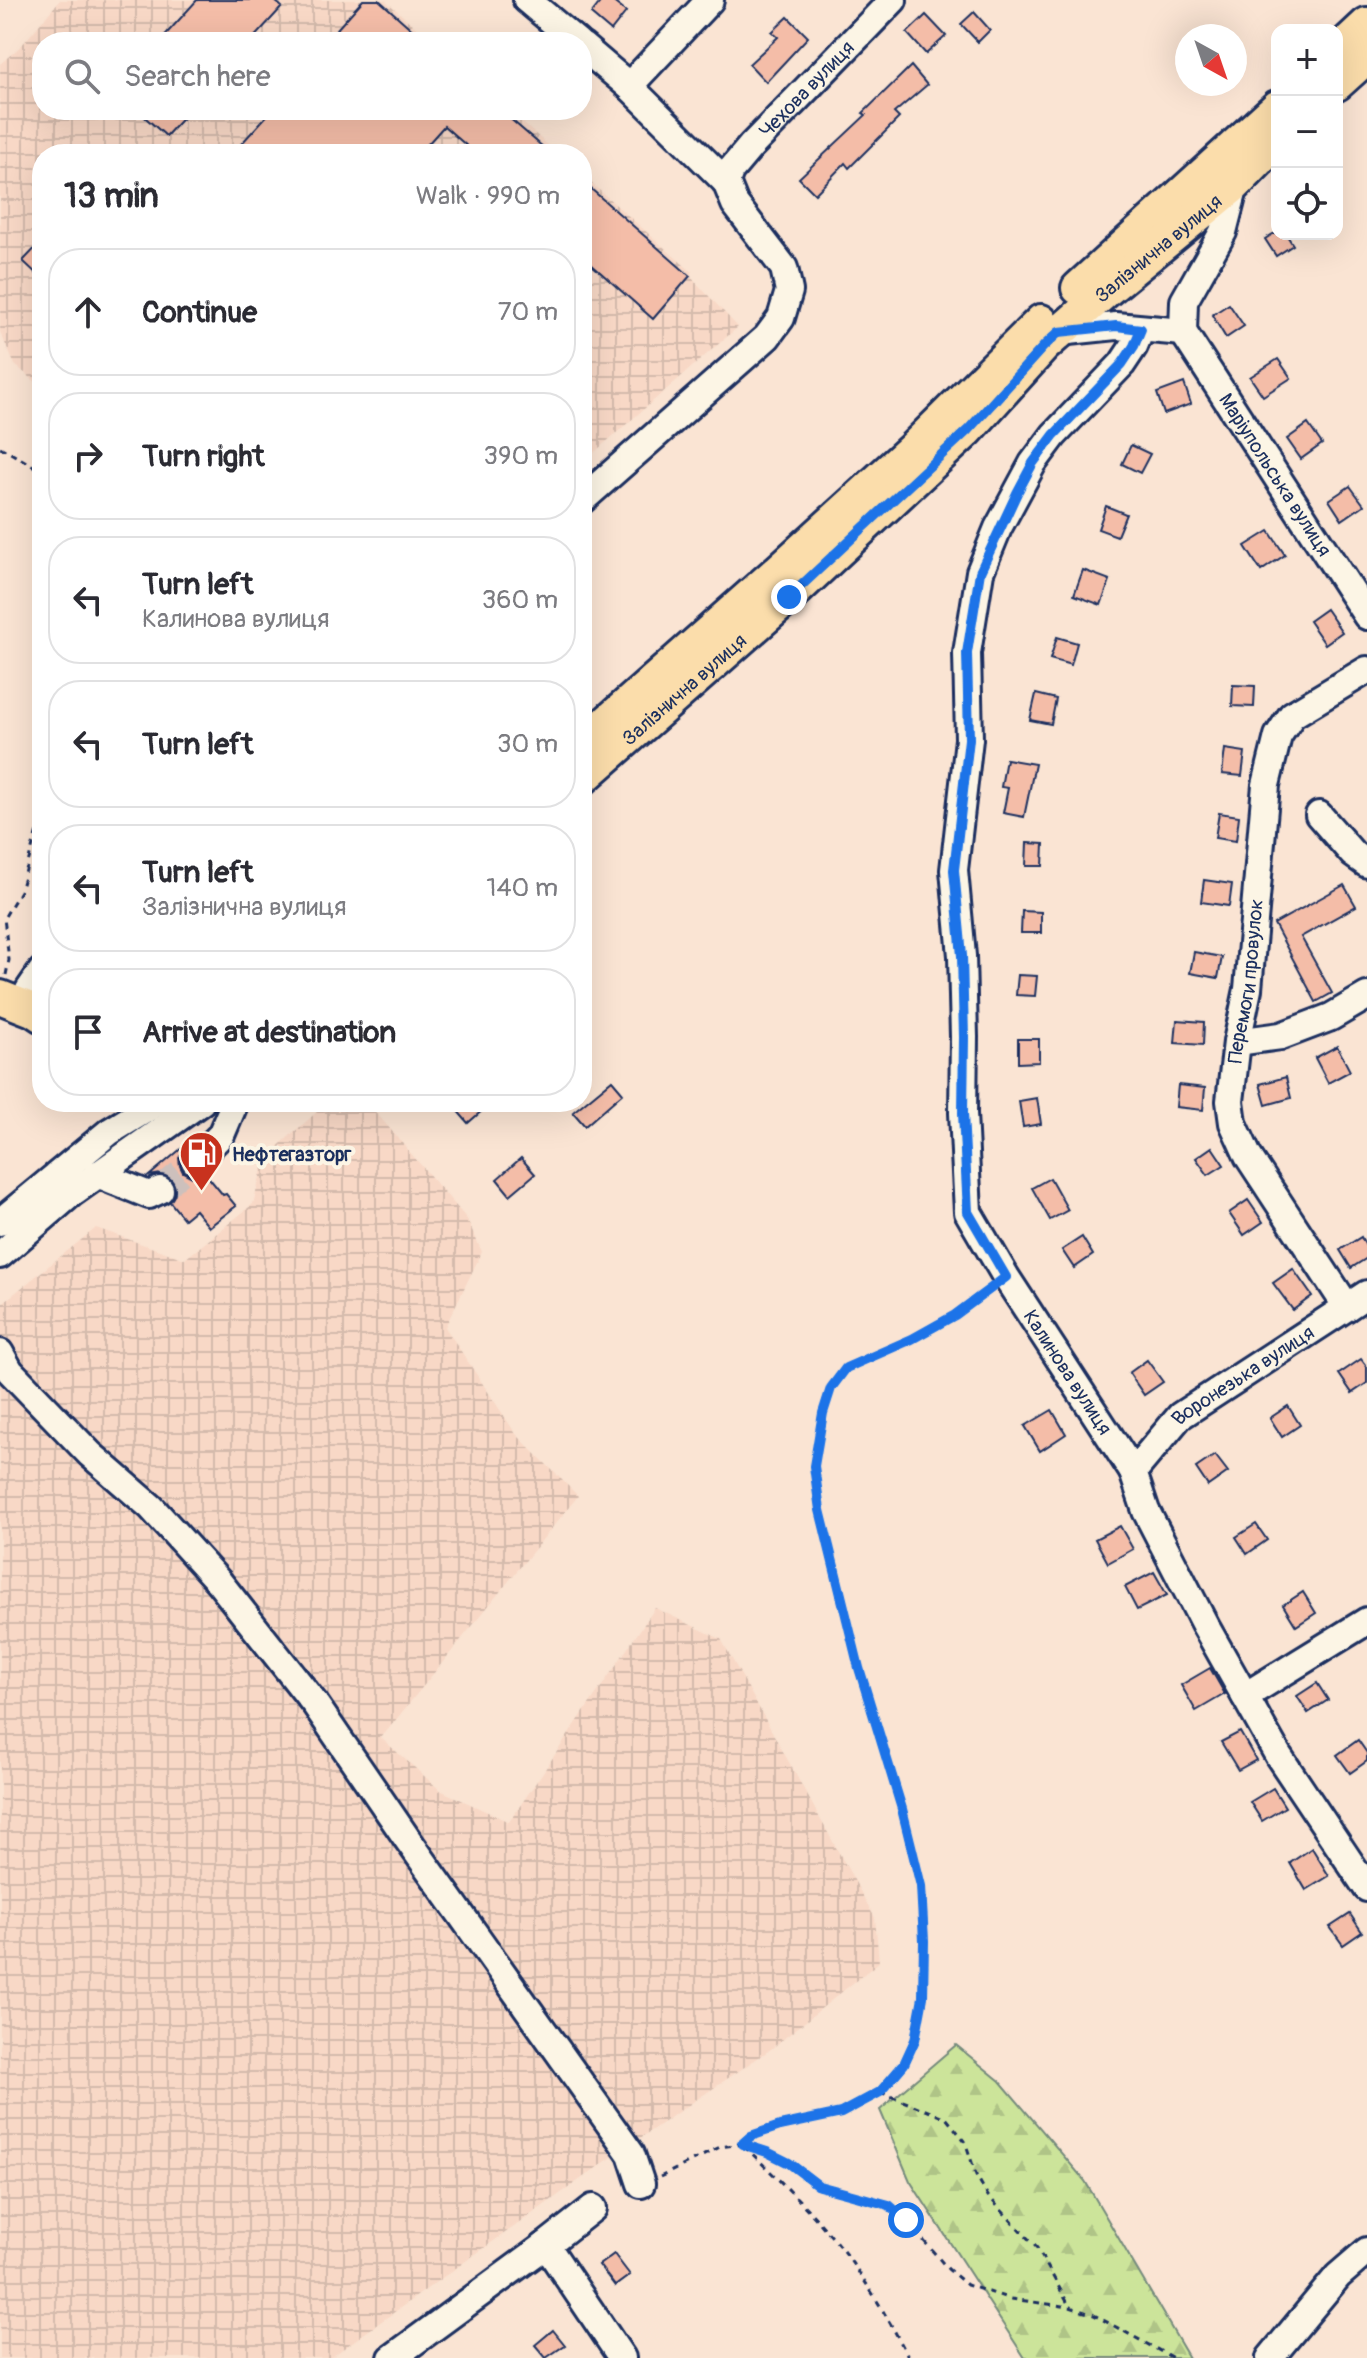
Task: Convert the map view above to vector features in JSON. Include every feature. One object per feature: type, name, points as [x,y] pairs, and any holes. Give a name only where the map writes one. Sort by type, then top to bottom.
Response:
[{"type":"main road","points":[[1343,46],[1367,24]]},
{"type":"main road","points":[[1343,79],[1367,57]]},
{"type":"main road","name":"Залізнична вулиця","points":[[592,735],[912,449],[1021,338],[1271,112]]},
{"type":"main road","name":"Залізнична вулиця","points":[[592,770],[789,597],[968,430],[1059,332],[1235,185],[1271,148]]},
{"type":"main road","points":[[1,998],[32,1011]]},
{"type":"street","points":[[527,0],[565,32]]},
{"type":"street","points":[[629,86],[710,0]]},
{"type":"street","name":"Чехова вулиця","points":[[726,182],[730,171],[751,146],[893,0]]},
{"type":"street","points":[[592,55],[629,86],[726,182],[735,204],[784,268],[789,291],[781,318],[767,337],[592,491]]},
{"type":"street","points":[[1059,332],[1116,326],[1183,332],[1184,301],[1223,232],[1235,185]]},
{"type":"street","name":"Калинова вулиця","points":[[1141,329],[1122,364],[1054,435],[1033,463],[980,572],[967,653],[969,739],[954,870],[962,956],[963,1113],[968,1212],[1006,1277],[1133,1472],[1146,1511],[1206,1627],[1278,1755],[1367,1888]]},
{"type":"street","name":"Маріупольська вулиця","points":[[1183,332],[1367,616]]},
{"type":"street","name":"Перемоги провулок","points":[[1357,1300],[1248,1156],[1233,1123],[1230,1101],[1237,1042],[1248,989],[1266,785],[1278,736],[1292,715],[1367,670]]},
{"type":"street","points":[[1319,815],[1353,854],[1367,864]]},
{"type":"street","points":[[1237,1042],[1281,1036],[1331,1017],[1367,996]]},
{"type":"street","points":[[0,1222],[109,1132],[142,1112]]},
{"type":"street","points":[[0,1255],[97,1174],[187,1112]]},
{"type":"street","points":[[195,1161],[221,1135],[231,1112]]},
{"type":"street","points":[[97,1174],[149,1195],[160,1190]]},
{"type":"street","name":"Воронезька вулиця","points":[[1133,1472],[1180,1416],[1357,1300]]},
{"type":"street","points":[[0,1353],[10,1371],[90,1454],[151,1507],[219,1582],[315,1704],[631,2154],[641,2184]]},
{"type":"street","points":[[1245,1696],[1367,1621]]},
{"type":"street","points":[[392,2358],[593,2208]]},
{"type":"street","points":[[546,2245],[622,2358]]},
{"type":"street","points":[[1270,2358],[1338,2276],[1367,2251]]},
{"type":"path","points":[[0,447],[32,465]]},
{"type":"path","points":[[1,998],[9,960],[4,918],[20,891],[32,849]]},
{"type":"path","points":[[742,2144],[751,2136],[780,2126],[841,2113],[880,2092],[904,2064],[915,2040],[923,1997],[921,1886],[902,1809],[859,1668],[820,1510],[814,1466],[831,1388],[846,1368],[912,1339],[955,1315],[1006,1277]]},
{"type":"path","points":[[880,2092],[946,2118],[965,2141],[976,2175],[988,2196],[1037,2248],[1070,2307]]},
{"type":"path","points":[[742,2144],[841,2248],[888,2318],[909,2358]]},
{"type":"path","points":[[641,2184],[720,2147],[742,2144],[767,2152],[789,2163],[819,2186],[889,2205],[948,2269],[967,2285],[1011,2299],[1070,2307],[1094,2315],[1173,2358]]},
{"type":"shaded area","points":[[60,0],[385,0],[421,32],[33,32]]},
{"type":"shaded area","points":[[32,33],[32,120],[519,120],[547,144],[32,144],[32,379],[15,365],[0,332],[0,64]]},
{"type":"shaded area","points":[[592,184],[692,272],[690,276],[738,327],[592,454]]},
{"type":"shaded area","points":[[317,1112],[376,1112],[467,1219],[482,1252],[445,1327],[516,1434],[578,1496],[381,1738],[440,1790],[509,1822],[655,1608],[721,1639],[875,1918],[879,1962],[771,2049],[599,2166],[330,2358],[0,2358],[0,1305],[96,1228],[185,1259],[253,1204],[265,1158]]},
{"type":"green space","points":[[956,2045],[1000,2081],[1085,2181],[1189,2358],[1025,2358],[910,2181],[880,2110]]},
{"type":"building","points":[[197,0],[274,0],[282,7],[259,32],[168,32]]},
{"type":"building","points":[[363,0],[379,0],[415,32],[340,32],[337,29]]},
{"type":"building","points":[[602,0],[611,0],[626,12],[611,31],[591,14]]},
{"type":"building","points":[[974,12],[990,30],[978,42],[961,24]]},
{"type":"building","points":[[926,15],[946,36],[926,54],[907,33]]},
{"type":"building","points":[[788,17],[808,37],[766,82],[749,64],[778,37],[772,32]]},
{"type":"building","points":[[911,66],[927,85],[894,113],[899,118],[849,168],[845,163],[815,194],[799,178],[866,115],[863,113]]},
{"type":"building","points":[[148,120],[181,120],[166,136]]},
{"type":"building","points":[[263,120],[512,120],[539,144],[465,144],[444,126],[428,144],[241,144]]},
{"type":"building","points":[[592,190],[690,276],[653,319],[592,265]]},
{"type":"building","points":[[1271,235],[1271,240],[1290,240],[1293,245],[1276,256],[1265,239]]},
{"type":"building","points":[[32,252],[32,270],[23,261]]},
{"type":"building","points":[[1229,304],[1244,326],[1226,338],[1212,315]]},
{"type":"building","points":[[1278,359],[1291,378],[1263,396],[1250,377]]},
{"type":"building","points":[[1184,383],[1191,404],[1164,414],[1157,393]]},
{"type":"building","points":[[1308,424],[1322,444],[1301,459],[1287,439]]},
{"type":"building","points":[[1131,445],[1150,454],[1140,473],[1122,464]]},
{"type":"building","points":[[1350,486],[1364,505],[1342,520],[1329,500]]},
{"type":"building","points":[[1106,506],[1126,514],[1117,536],[1098,529]]},
{"type":"building","points":[[1269,531],[1285,555],[1261,571],[1245,546]]},
{"type":"building","points":[[1083,570],[1110,580],[1101,605],[1074,595]]},
{"type":"building","points":[[1326,609],[1342,632],[1325,644],[1309,621]]},
{"type":"building","points":[[1057,637],[1077,643],[1071,665],[1050,659]]},
{"type":"building","points":[[1233,685],[1255,686],[1254,707],[1232,706]]},
{"type":"building","points":[[1036,694],[1056,699],[1051,724],[1030,720]]},
{"type":"building","points":[[1225,749],[1245,752],[1242,776],[1222,774]]},
{"type":"building","points":[[1006,759],[1035,764],[1024,817],[1003,813],[1008,788],[1001,787]]},
{"type":"building","points":[[1219,813],[1239,816],[1236,841],[1215,838]]},
{"type":"building","points":[[1027,843],[1044,844],[1043,866],[1026,866]]},
{"type":"building","points":[[1204,880],[1232,884],[1229,906],[1201,902]]},
{"type":"building","points":[[1344,885],[1356,906],[1301,937],[1332,993],[1316,1002],[1274,924]]},
{"type":"building","points":[[1022,911],[1041,912],[1041,933],[1021,933]]},
{"type":"building","points":[[1194,952],[1222,957],[1218,978],[1190,973]]},
{"type":"building","points":[[1018,975],[1037,976],[1035,996],[1016,995]]},
{"type":"building","points":[[1177,1020],[1204,1022],[1203,1045],[1175,1043]]},
{"type":"building","points":[[1018,1039],[1039,1039],[1039,1062],[1018,1063]]},
{"type":"building","points":[[1337,1046],[1350,1071],[1328,1083],[1315,1058]]},
{"type":"building","points":[[1286,1077],[1291,1098],[1266,1105],[1260,1084]]},
{"type":"building","points":[[612,1080],[623,1093],[585,1126],[573,1112],[592,1112],[592,1096]]},
{"type":"building","points":[[1178,1085],[1205,1088],[1203,1110],[1176,1107]]},
{"type":"building","points":[[1037,1098],[1041,1124],[1023,1127],[1019,1101]]},
{"type":"building","points":[[459,1112],[481,1112],[468,1123]]},
{"type":"building","points":[[183,1147],[185,1149],[179,1158],[183,1172],[192,1177],[205,1173],[236,1206],[209,1227],[195,1210],[184,1219],[170,1202],[176,1191],[170,1178],[161,1174],[149,1176]]},
{"type":"building","points":[[1212,1147],[1224,1165],[1208,1175],[1196,1158]]},
{"type":"building","points":[[521,1158],[535,1174],[510,1195],[497,1179]]},
{"type":"building","points":[[1050,1178],[1068,1210],[1050,1220],[1032,1188]]},
{"type":"building","points":[[1248,1200],[1263,1222],[1244,1235],[1229,1213]]},
{"type":"building","points":[[1082,1237],[1093,1255],[1074,1268],[1062,1250]]},
{"type":"building","points":[[1361,1237],[1367,1248],[1367,1258],[1351,1268],[1340,1250]]},
{"type":"building","points":[[1293,1269],[1312,1296],[1293,1310],[1273,1283]]},
{"type":"building","points":[[1361,1359],[1367,1367],[1367,1383],[1352,1393],[1339,1374]]},
{"type":"building","points":[[1147,1360],[1163,1382],[1144,1395],[1129,1373]]},
{"type":"building","points":[[1288,1406],[1300,1425],[1282,1437],[1270,1418]]},
{"type":"building","points":[[1052,1410],[1066,1434],[1040,1451],[1025,1426]]},
{"type":"building","points":[[1215,1455],[1228,1472],[1208,1486],[1196,1468]]},
{"type":"building","points":[[1256,1524],[1267,1540],[1247,1554],[1236,1537]]},
{"type":"building","points":[[1120,1526],[1133,1549],[1108,1563],[1095,1539]]},
{"type":"building","points":[[1154,1572],[1167,1595],[1137,1610],[1125,1587]]},
{"type":"building","points":[[1303,1592],[1316,1613],[1296,1626],[1283,1605]]},
{"type":"building","points":[[1210,1668],[1225,1694],[1196,1711],[1181,1685]]},
{"type":"building","points":[[1317,1683],[1328,1700],[1308,1713],[1297,1696]]},
{"type":"building","points":[[1240,1732],[1256,1760],[1238,1770],[1221,1742]]},
{"type":"building","points":[[1358,1740],[1367,1753],[1367,1761],[1350,1773],[1337,1755]]},
{"type":"building","points":[[1273,1788],[1285,1807],[1262,1821],[1250,1802]]},
{"type":"building","points":[[1312,1848],[1329,1876],[1306,1890],[1290,1863]]},
{"type":"building","points":[[1350,1914],[1362,1932],[1343,1945],[1330,1927]]},
{"type":"building","points":[[614,2254],[630,2275],[615,2286],[599,2265]]},
{"type":"building","points":[[553,2330],[565,2345],[546,2358],[535,2345]]},
{"type":"tunnel","points":[[160,1190],[195,1161]]},
{"type":"place","name":"Нефтегазторг","points":[[201,1193]]},
{"type":"route","points":[[789,597],[968,430],[1059,332],[1116,326],[1141,329],[1122,364],[1054,435],[1033,463],[998,528],[980,572],[967,653],[969,739],[954,870],[962,956],[963,1113],[968,1212],[1006,1277],[955,1315],[912,1339],[846,1368],[831,1388],[823,1413],[814,1466],[820,1510],[838,1587],[921,1886],[923,1997],[915,2040],[904,2064],[880,2092],[841,2113],[780,2126],[751,2136],[742,2144],[789,2163],[819,2186],[889,2205],[906,2220]]}]
